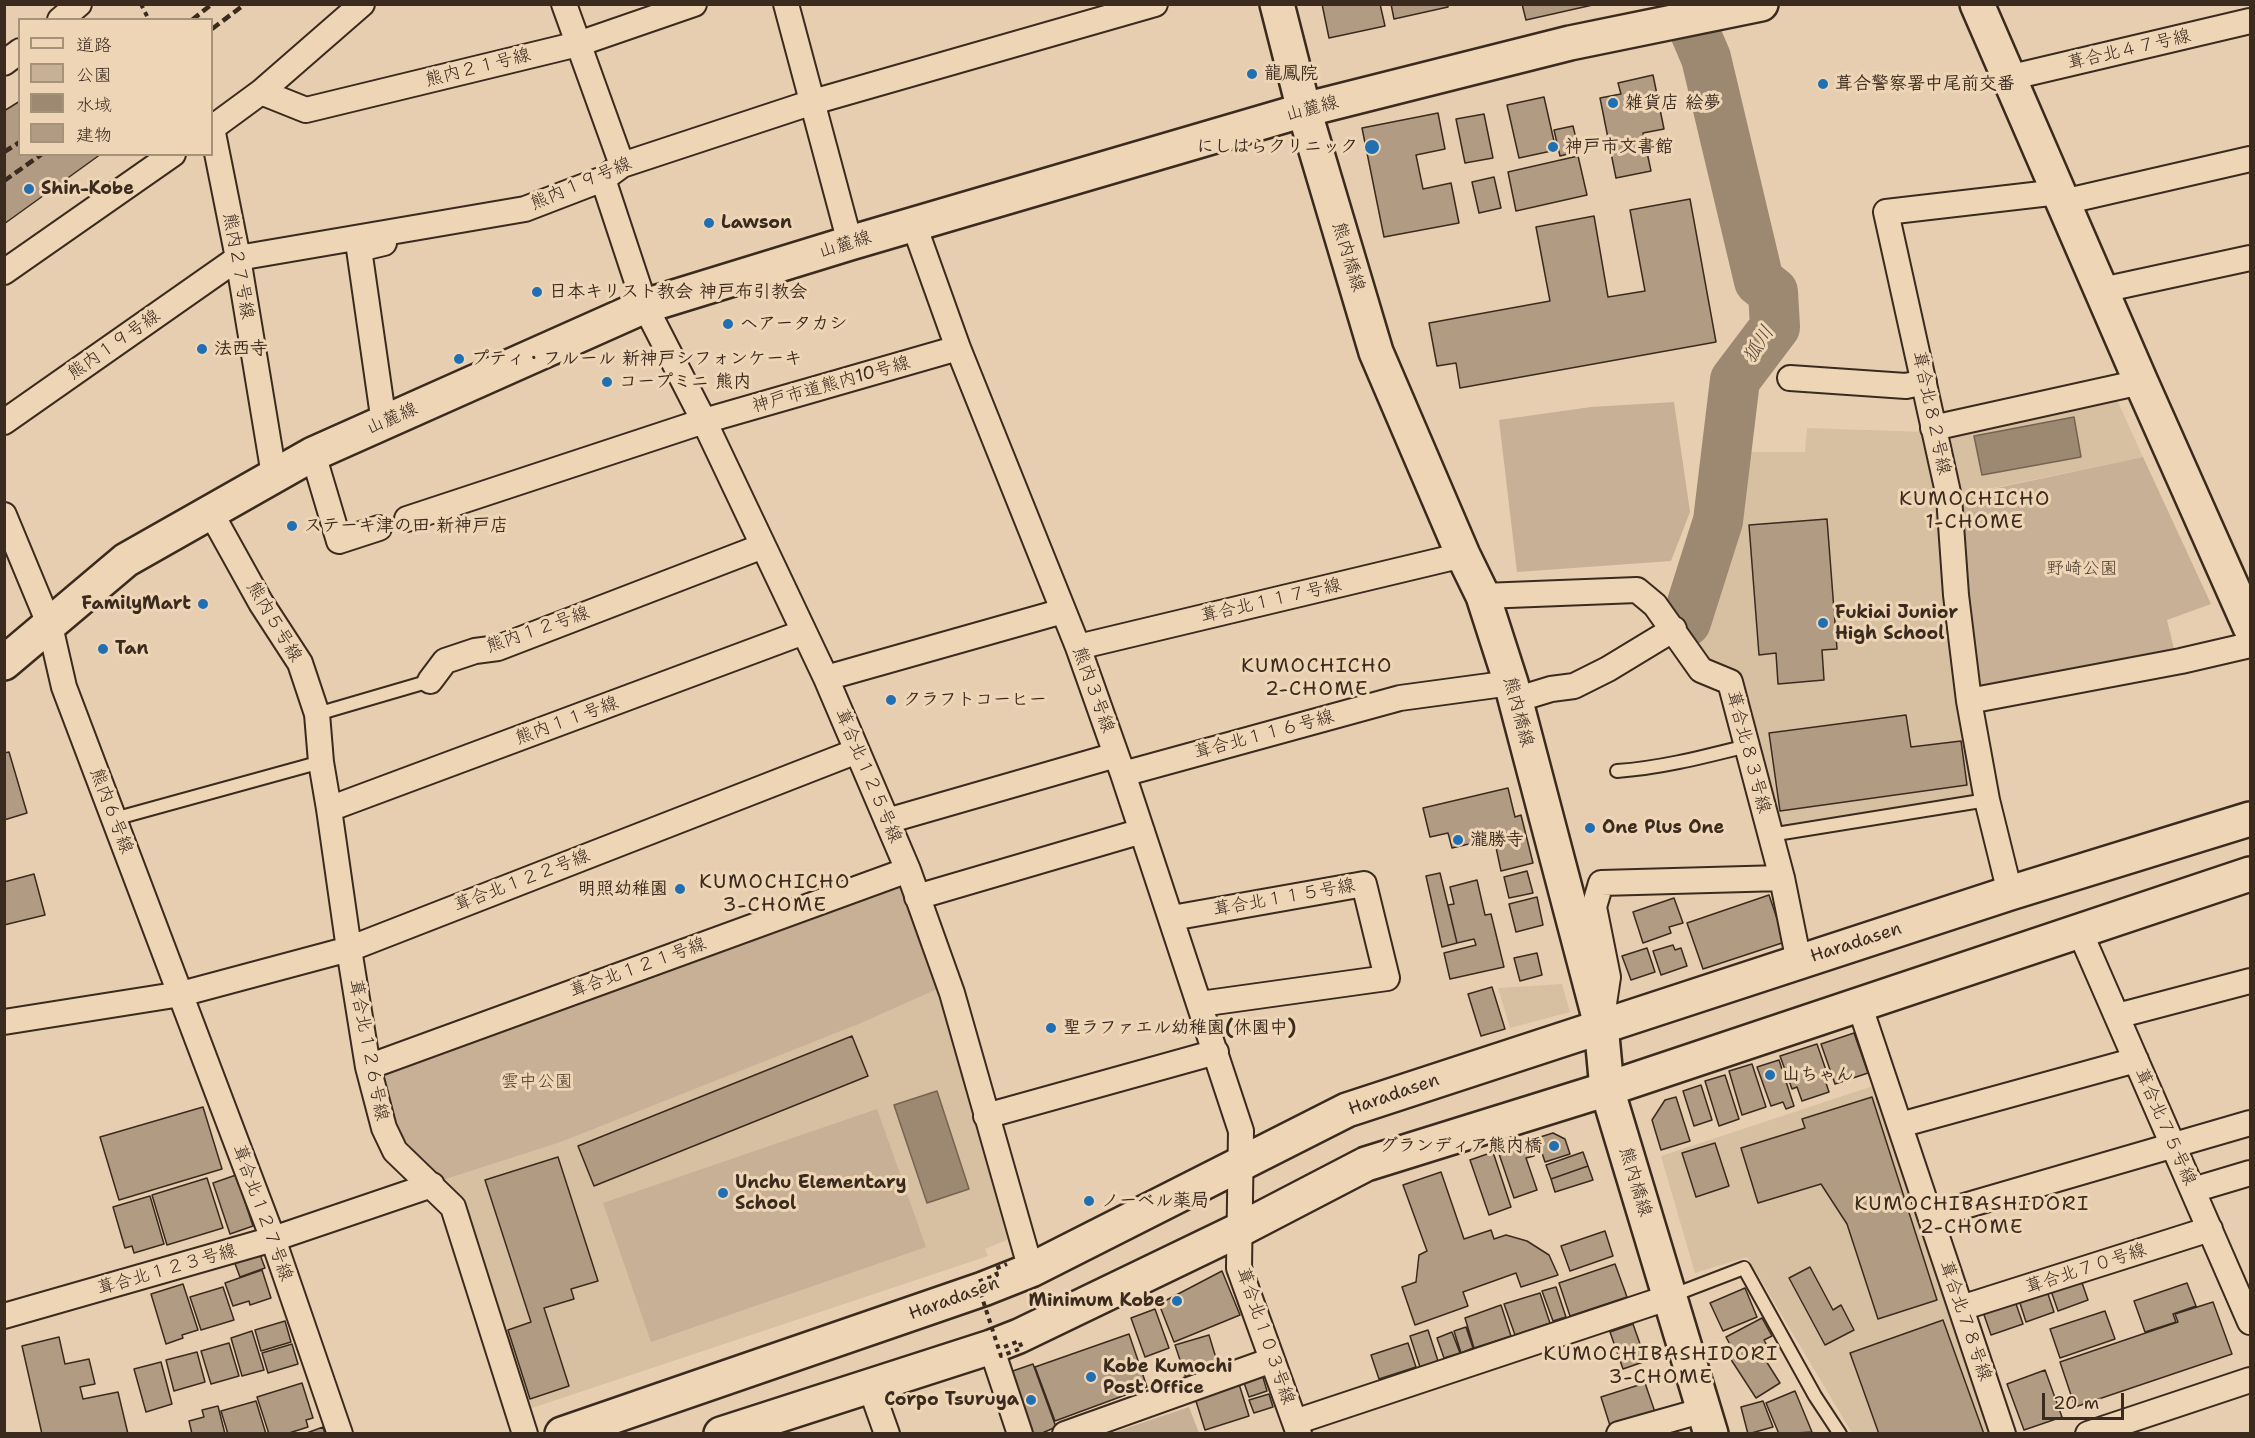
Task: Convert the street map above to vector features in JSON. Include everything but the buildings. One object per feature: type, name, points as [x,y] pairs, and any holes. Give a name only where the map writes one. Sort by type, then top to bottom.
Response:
[{"type":"main road","name":"熊内橋線","points":[[1277,4],[1304,110],[1376,352],[1463,555],[1483,596],[1513,692],[1601,1025],[1606,1089],[1708,1422]]},
{"type":"main road","name":"山麓線","points":[[4,663],[126,560],[274,475],[313,454],[645,306],[850,243],[1304,110],[1570,42],[1761,4]]},
{"type":"main road","points":[[1977,4],[2250,627]]},
{"type":"main road","name":"Haradasen","points":[[562,1434],[972,1293],[1019,1267],[1241,1165],[1347,1110],[2010,893],[2250,819]]},
{"type":"main road","points":[[721,1434],[998,1347],[1241,1229],[1366,1164],[1606,1089],[2250,874]]},
{"type":"street","points":[[62,18],[79,4]]},
{"type":"street","name":"葺合北１２５号線","points":[[564,4],[578,44],[613,172],[645,306],[704,421],[826,678],[908,870],[952,993],[986,1116],[1019,1267]]},
{"type":"street","name":"熊内２１号線","points":[[261,92],[306,110],[578,44],[694,4]]},
{"type":"street","points":[[786,4],[850,243]]},
{"type":"street","name":"熊内１９号線","points":[[4,422],[238,258],[525,209],[613,172],[813,102],[1095,13],[1155,4]]},
{"type":"street","points":[[213,127],[261,92],[359,6]]},
{"type":"street","name":"葺合北４７号線","points":[[2008,78],[2250,21]]},
{"type":"street","points":[[4,63],[18,52]]},
{"type":"street","name":"熊内２７号線","points":[[213,133],[238,258],[274,475]]},
{"type":"street","points":[[4,272],[170,156]]},
{"type":"street","points":[[2061,197],[2250,159]]},
{"type":"street","name":"葺合北８２号線","points":[[2010,893],[1987,800],[1969,701],[1956,594],[1949,496],[1886,212],[2061,197]]},
{"type":"street","name":"熊内３号線","points":[[914,225],[958,348],[1078,647],[1120,765],[1241,1131],[1241,1165]]},
{"type":"street","points":[[383,233],[387,242],[359,249],[384,423]]},
{"type":"street","points":[[2102,290],[2250,258]]},
{"type":"street","name":"神戸市道熊内10号線","points":[[407,519],[704,421],[958,348]]},
{"type":"street","points":[[1790,378],[1906,386],[1924,382]]},
{"type":"street","points":[[1933,428],[2141,382]]},
{"type":"street","points":[[313,454],[339,541],[379,528]]},
{"type":"street","name":"熊内５号線","points":[[211,513],[261,603],[300,663],[317,714],[321,762],[329,809]]},
{"type":"street","name":"熊内６号線","points":[[6,526],[50,626],[64,687],[181,994]]},
{"type":"street","name":"熊内１２号線","points":[[430,681],[445,661],[475,651],[498,648],[763,546]]},
{"type":"street","name":"葺合北１１７号線","points":[[1078,647],[1463,555]]},
{"type":"street","name":"葺合北８３号線","points":[[1483,596],[1637,590],[1655,605],[1701,670],[1730,682],[1782,878],[1799,962]]},
{"type":"street","points":[[826,678],[1063,611]]},
{"type":"street","name":"葺合北１１６号線","points":[[887,821],[1400,698],[1575,686],[1674,629]]},
{"type":"street","name":"熊内１１号線","points":[[329,809],[804,632]]},
{"type":"street","points":[[1969,701],[2181,661],[2250,645]]},
{"type":"street","name":"葺合北１２２号線","points":[[4,1022],[181,994],[349,949],[857,751]]},
{"type":"street","name":"葺合北１２６号線","points":[[329,809],[368,1067],[384,1128],[395,1151],[453,1207],[525,1434]]},
{"type":"street","points":[[917,897],[1142,831]]},
{"type":"street","name":"葺合北１２１号線","points":[[368,1067],[908,870]]},
{"type":"street","points":[[1601,1025],[1608,977],[1594,907],[1601,883],[1782,878]]},
{"type":"street","name":"葺合北１１５号線","points":[[1172,918],[1364,884],[1387,978],[1200,1004]]},
{"type":"street","name":"葺合北７５号線","points":[[2080,932],[2210,1229],[2241,1276],[2250,1322]]},
{"type":"street","points":[[2117,1016],[2250,981]]},
{"type":"street","name":"葺合北１２７号線","points":[[181,994],[273,1239],[340,1434]]},
{"type":"street","name":"葺合北７８号線","points":[[1859,1004],[2003,1434]]},
{"type":"street","points":[[986,1116],[1216,1052]]},
{"type":"street","points":[[1899,1125],[2136,1060]]},
{"type":"street","points":[[1930,1216],[2250,1123]]},
{"type":"street","name":"葺合北１０３号線","points":[[1241,1165],[1239,1268],[1297,1428]]},
{"type":"street","points":[[2193,1190],[2250,1173]]},
{"type":"street","name":"葺合北１２３号線","points":[[4,1316],[273,1239],[432,1185]]},
{"type":"street","name":"葺合北７０号線","points":[[1961,1308],[2210,1229]]},
{"type":"street","points":[[1297,1428],[1670,1297]]},
{"type":"street","points":[[998,1347],[1020,1434]]},
{"type":"street","points":[[1065,1434],[1272,1360]]},
{"type":"street","points":[[2088,1434],[2250,1380]]},
{"type":"street","points":[[870,1386],[887,1434]]},
{"type":"street","points":[[1619,1434],[1708,1422]]},
{"type":"lane","name":"熊内１２号線","points":[[317,714],[430,681]]},
{"type":"lane","points":[[1617,771],[1644,770],[1746,746]]},
{"type":"lane","points":[[114,819],[321,762]]},
{"type":"lane","points":[[1770,835],[1987,800]]},
{"type":"lane","points":[[1670,1297],[1744,1268],[1815,1396],[1840,1434]]},
{"type":"path","points":[[141,4],[147,18]]},
{"type":"path","points":[[998,1347],[1019,1341],[1022,1348],[1001,1356],[977,1282],[997,1275],[995,1269],[1019,1267]]},
{"type":"shaded area","points":[[2116,398],[2143,457],[1959,495],[1945,434]]},
{"type":"shaded area","name":"Fukiai Junior High School","points":[[1807,428],[1925,432],[1942,496],[1980,795],[1772,829],[1732,672],[1701,660],[1687,633],[1715,571],[1727,527],[1740,452],[1805,452]]},
{"type":"shaded area","points":[[1562,984],[1570,1012],[1510,1028],[1498,988]]},
{"type":"shaded area","name":"Unchu Elementary School","points":[[940,988],[1007,1240],[985,1249],[988,1256],[526,1410],[440,1181],[561,1142],[859,1024]]},
{"type":"shaded area","points":[[1873,1086],[1993,1433],[1852,1433],[1747,1257],[1695,1273],[1661,1156]]},
{"type":"green space","points":[[1674,402],[1690,512],[1671,561],[1517,572],[1499,420],[1591,407]]},
{"type":"green space","name":"野崎公園","points":[[2143,457],[2211,604],[2167,620],[2174,649],[1975,691],[1959,496]]},
{"type":"green space","name":"雲中公園","points":[[902,880],[940,988],[859,1024],[561,1142],[440,1181],[405,1150],[391,1125],[378,1072]]},
{"type":"green space","points":[[877,1109],[926,1247],[651,1342],[603,1203]]},
{"type":"green space","points":[[1189,1407],[1199,1433],[1112,1433]]},
{"type":"water","points":[[2074,417],[2081,457],[1982,475],[1974,436]]},
{"type":"water","points":[[937,1091],[969,1189],[927,1203],[894,1105]]},
{"type":"waterway","name":"狐川","points":[[1683,4],[1706,58],[1759,281],[1773,292],[1775,327],[1735,380],[1718,521],[1686,622]]},
{"type":"railway","points":[[194,18],[212,4]]},
{"type":"railway","points":[[213,28],[245,4]]},
{"type":"railway","points":[[4,152],[18,143]]},
{"type":"railway","points":[[4,181],[39,156]]},
{"type":"place","name":"龍鳳院","points":[[1252,74]]},
{"type":"place","name":"葺合警察署中尾前交番","points":[[1823,84]]},
{"type":"place","name":"雑貨店 絵夢","points":[[1613,103]]},
{"type":"place","name":"にしはらクリニック","points":[[1372,147]]},
{"type":"place","name":"神戸市文書館","points":[[1553,147]]},
{"type":"place","name":"Shin-Kobe","points":[[29,189]]},
{"type":"place","name":"Lawson","points":[[709,223]]},
{"type":"place","name":"日本キリスト教会 神戸布引教会","points":[[537,292]]},
{"type":"place","name":"ヘアータカシ","points":[[728,324]]},
{"type":"place","name":"法西寺","points":[[202,349]]},
{"type":"place","name":"プティ・フルール 新神戸シフォンケーキ","points":[[459,359]]},
{"type":"place","name":"コープミニ 熊内","points":[[607,382]]},
{"type":"place","name":"ステーキ津の田 新神戸店","points":[[292,526]]},
{"type":"place","name":"FamilyMart","points":[[203,604]]},
{"type":"place","name":"Fukiai Junior High School","points":[[1823,623]]},
{"type":"place","name":"Tan","points":[[103,649]]},
{"type":"place","name":"クラフトコーヒー","points":[[891,700]]},
{"type":"place","name":"One Plus One","points":[[1590,828]]},
{"type":"place","name":"瀧勝寺","points":[[1458,840]]},
{"type":"place","name":"明照幼稚園","points":[[680,889]]},
{"type":"place","name":"聖ラファエル幼稚園(休園中)","points":[[1051,1028]]},
{"type":"place","name":"山ちゃん","points":[[1770,1075]]},
{"type":"place","name":"グランディア熊内橋","points":[[1554,1146]]},
{"type":"place","name":"Unchu Elementary School","points":[[723,1193]]},
{"type":"place","name":"ノーベル薬局","points":[[1089,1201]]},
{"type":"place","name":"Minimum Kobe","points":[[1177,1301]]},
{"type":"place","name":"Kobe Kumochi Post Office","points":[[1091,1377]]},
{"type":"place","name":"Corpo Tsuruya","points":[[1031,1400]]},
{"type":"district","name":"KUMOCHICHO 1-CHOME","points":[[1975,512]]},
{"type":"district","name":"KUMOCHICHO 2-CHOME","points":[[1317,678]]},
{"type":"district","name":"KUMOCHICHO 3-CHOME","points":[[775,894]]},
{"type":"district","name":"KUMOCHIBASHIDORI 2-CHOME","points":[[1972,1216]]},
{"type":"district","name":"KUMOCHIBASHIDORI 3-CHOME","points":[[1661,1366]]}]
